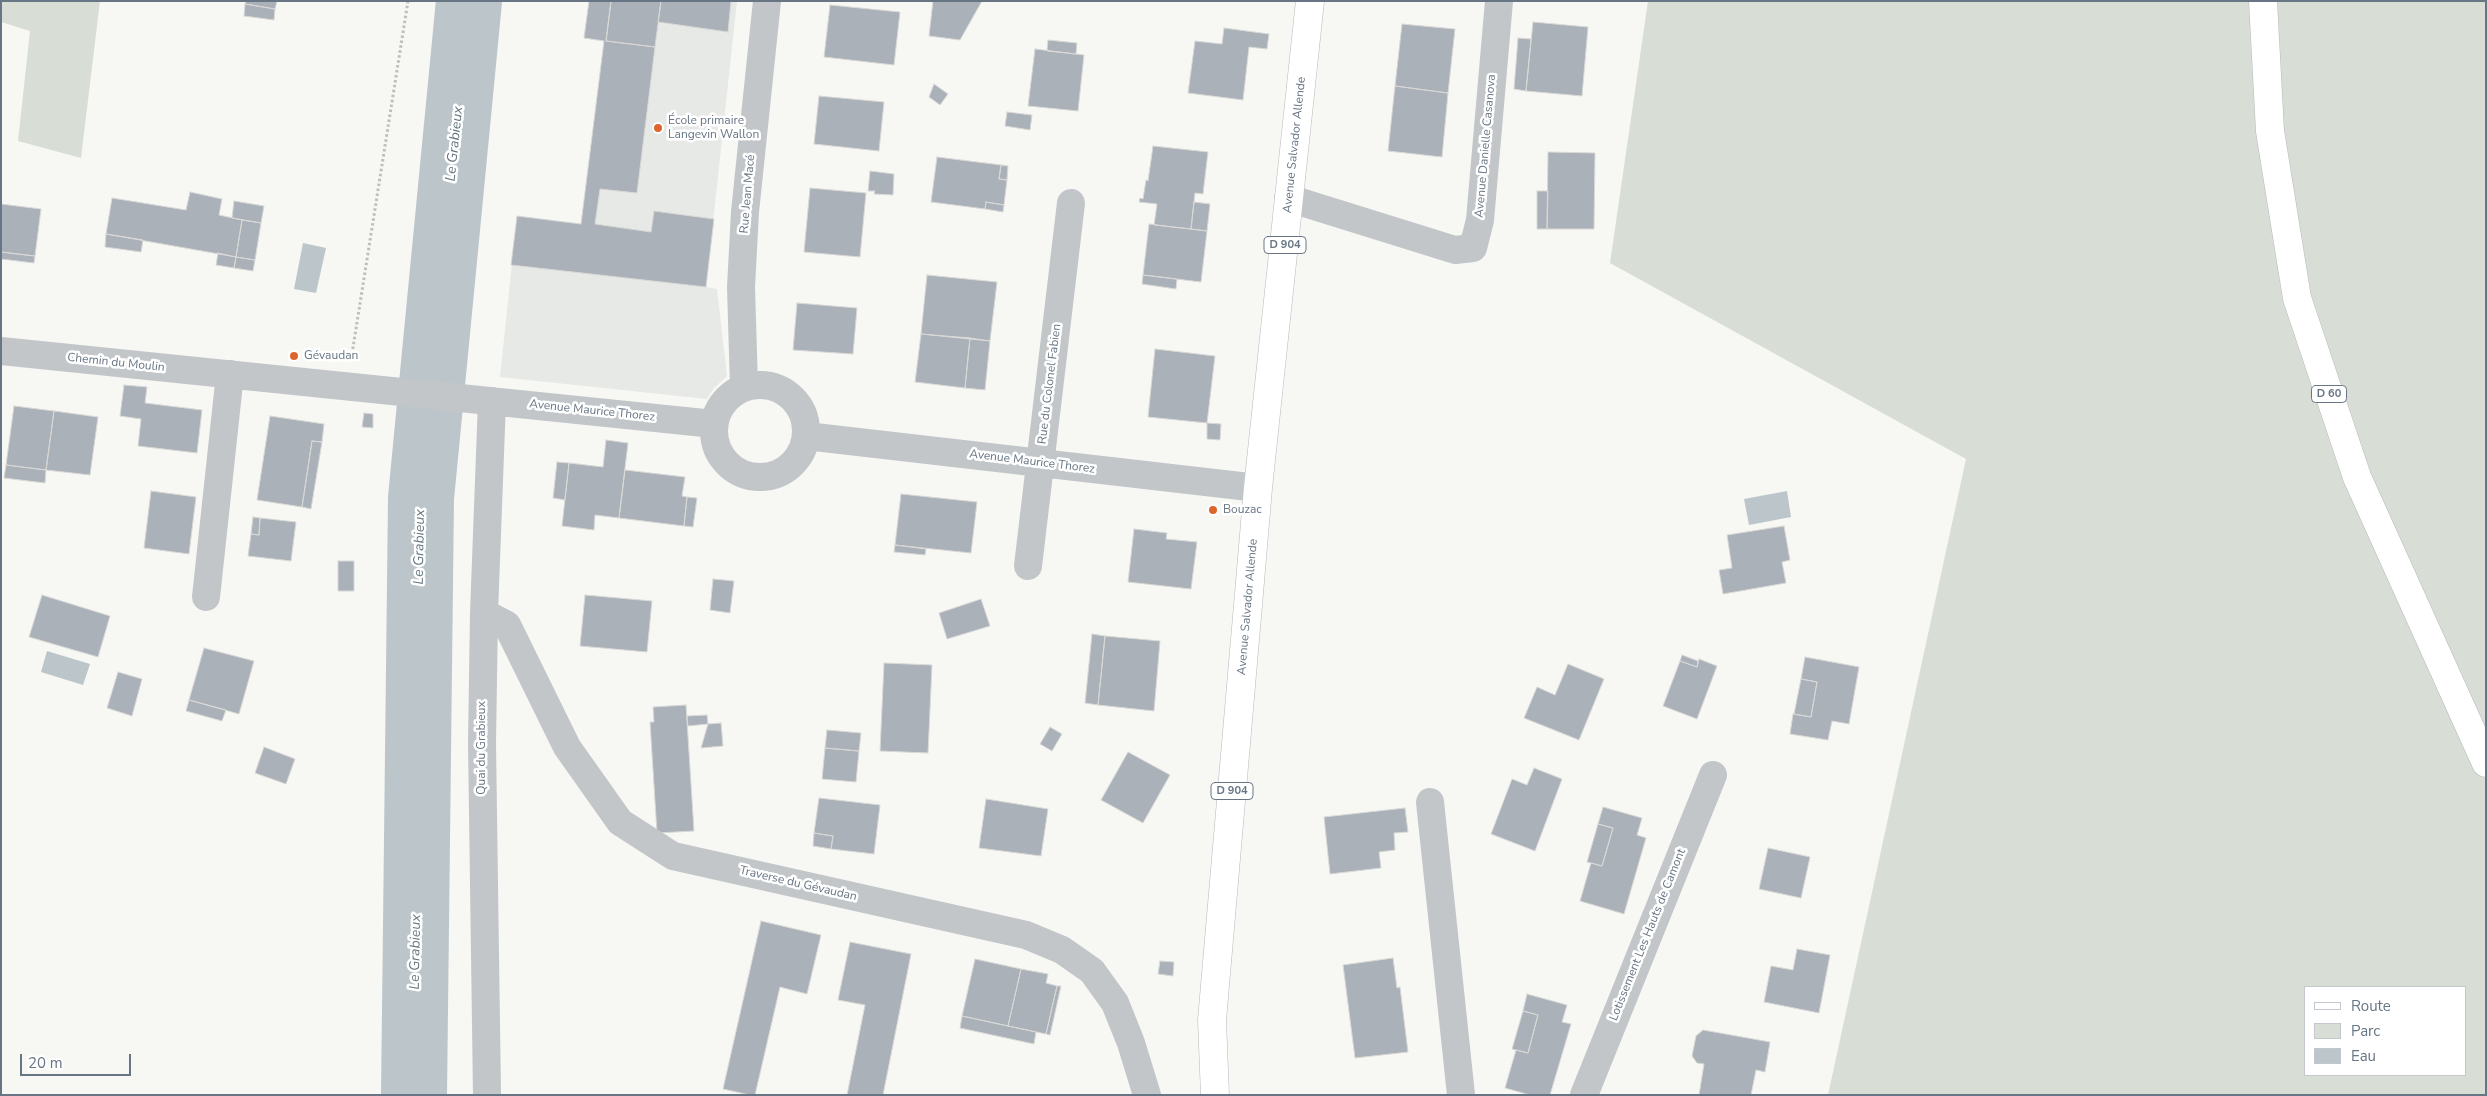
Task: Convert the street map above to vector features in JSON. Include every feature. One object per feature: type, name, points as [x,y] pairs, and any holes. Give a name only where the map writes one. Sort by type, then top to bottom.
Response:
[{"type":"main road","name":"Avenue Salvador Allende","points":[[1215,1095],[1212,1020],[1258,488],[1310,1]]},
{"type":"main road","name":"D 60","points":[[2263,1],[2270,131],[2297,298],[2357,476],[2486,763]]},
{"type":"street","name":"Rue Jean Macé","points":[[744,387],[741,287],[745,212],[767,1]]},
{"type":"street","name":"Avenue Danielle Casanova","points":[[1288,198],[1455,250],[1473,248],[1480,220],[1499,1]]},
{"type":"street","name":"Rue du Colonel Fabien","points":[[1028,566],[1071,203]]},
{"type":"street","name":"Chemin du Moulin","points":[[1,351],[358,386]]},
{"type":"street","points":[[206,597],[230,374]]},
{"type":"street","points":[[759,385],[775,387],[789,394],[800,406],[805,420],[806,436],[802,451],[794,463],[782,472],[768,476],[753,477],[739,473],[727,464],[718,452],[714,438],[714,424],[724,401],[744,387],[759,385]]},
{"type":"street","name":"Avenue Maurice Thorez","points":[[358,386],[714,424]]},
{"type":"street","name":"Quai du Grabieux","points":[[482,400],[484,613],[482,743],[487,1095]]},
{"type":"street","name":"Avenue Maurice Thorez","points":[[806,436],[1258,488]]},
{"type":"street","name":"Traverse du Gévaudan","points":[[484,613],[507,625],[567,747],[620,822],[673,856],[1026,935],[1062,950],[1092,971],[1114,1003],[1131,1043],[1147,1095]]},
{"type":"street","name":"Lotissement Les Hauts de Camont","points":[[1584,1095],[1713,775]]},
{"type":"street","points":[[1430,802],[1461,1095]]},
{"type":"path","points":[[358,386],[408,1]]},
{"type":"shaded area","name":"École primaire Langevin Wallon","points":[[589,1],[737,1],[706,287],[717,289],[727,376],[714,388],[707,399],[500,377],[517,216],[581,224],[604,41],[584,38]]},
{"type":"green space","points":[[1,1],[100,1],[81,158],[18,141],[30,31],[1,22]]},
{"type":"green space","points":[[1648,1],[2486,1],[2486,1095],[1828,1095],[1966,459],[1610,263]]},
{"type":"water","points":[[303,243],[326,248],[316,293],[294,289]]},
{"type":"water","points":[[1787,491],[1791,517],[1749,525],[1744,499]]},
{"type":"water","points":[[47,651],[90,664],[83,685],[41,672]]},
{"type":"building","points":[[246,1],[277,1],[275,9],[245,4]]},
{"type":"building","points":[[589,1],[611,1],[606,41],[655,47],[637,193],[600,189],[595,224],[651,232],[654,211],[714,219],[706,287],[511,265],[517,216],[581,224],[604,41],[584,38]]},
{"type":"building","points":[[611,1],[661,1],[655,47],[606,41]]},
{"type":"building","points":[[661,1],[731,1],[728,32],[658,22]]},
{"type":"building","points":[[933,1],[982,1],[960,40],[929,36]]},
{"type":"building","points":[[245,4],[275,9],[274,20],[244,16]]},
{"type":"building","points":[[830,5],[900,12],[894,65],[824,57]]},
{"type":"building","points":[[1533,22],[1588,27],[1582,96],[1526,91]]},
{"type":"building","points":[[1402,24],[1455,29],[1448,93],[1395,86]]},
{"type":"building","points":[[1224,28],[1269,34],[1267,49],[1249,47],[1243,100],[1188,93],[1195,41],[1222,44]]},
{"type":"building","points":[[1518,38],[1531,39],[1526,91],[1514,89]]},
{"type":"building","points":[[1048,40],[1077,43],[1076,54],[1047,51]]},
{"type":"building","points":[[1035,49],[1084,55],[1078,111],[1028,106]]},
{"type":"building","points":[[934,84],[948,94],[940,105],[929,97]]},
{"type":"building","points":[[1395,86],[1448,93],[1442,157],[1388,151]]},
{"type":"building","points":[[819,96],[884,102],[879,151],[814,144]]},
{"type":"building","points":[[1007,112],[1032,115],[1030,130],[1005,126]]},
{"type":"building","points":[[1153,146],[1208,152],[1203,194],[1195,193],[1191,229],[1154,225],[1157,204],[1139,202],[1140,198],[1143,199],[1146,180],[1148,181]]},
{"type":"building","points":[[1548,152],[1595,153],[1594,229],[1547,229]]},
{"type":"building","points":[[937,157],[1001,165],[999,179],[1007,180],[1004,205],[986,202],[985,209],[931,202]]},
{"type":"building","points":[[1001,165],[1008,166],[1007,180],[999,179]]},
{"type":"building","points":[[870,171],[894,174],[893,195],[874,194],[875,191],[868,191]]},
{"type":"building","points":[[810,188],[866,193],[860,257],[804,252]]},
{"type":"building","points":[[1537,191],[1548,191],[1547,229],[1537,229]]},
{"type":"building","points":[[190,192],[222,199],[219,215],[242,220],[236,257],[106,234],[112,198],[186,210]]},
{"type":"building","points":[[234,201],[264,206],[261,223],[232,218]]},
{"type":"building","points":[[986,202],[1004,205],[1003,212],[985,209]]},
{"type":"building","points":[[1194,202],[1210,204],[1207,231],[1191,229]]},
{"type":"building","points":[[1,204],[41,209],[35,256],[1,252]]},
{"type":"building","points":[[242,220],[261,223],[255,260],[236,257]]},
{"type":"building","points":[[1149,224],[1207,231],[1201,282],[1143,275]]},
{"type":"building","points":[[106,234],[143,240],[141,252],[105,247]]},
{"type":"building","points":[[1,252],[35,256],[34,263],[1,259]]},
{"type":"building","points":[[218,253],[236,257],[234,268],[216,265]]},
{"type":"building","points":[[236,257],[255,260],[253,271],[234,268]]},
{"type":"building","points":[[927,275],[997,282],[990,341],[921,334]]},
{"type":"building","points":[[1143,275],[1177,279],[1176,289],[1142,284]]},
{"type":"building","points":[[797,303],[857,308],[853,354],[793,350]]},
{"type":"building","points":[[921,334],[970,338],[965,388],[915,382]]},
{"type":"building","points":[[970,338],[990,341],[985,390],[965,388]]},
{"type":"building","points":[[1155,349],[1215,356],[1207,423],[1148,417]]},
{"type":"building","points":[[124,385],[147,387],[145,403],[202,410],[197,453],[138,446],[141,419],[120,416]]},
{"type":"building","points":[[14,406],[54,411],[46,470],[6,465]]},
{"type":"building","points":[[54,411],[98,417],[90,475],[46,470]]},
{"type":"building","points":[[364,413],[373,414],[373,428],[362,427]]},
{"type":"building","points":[[270,416],[324,424],[322,442],[312,441],[302,507],[257,500]]},
{"type":"building","points":[[1207,423],[1221,424],[1220,440],[1207,439]]},
{"type":"building","points":[[606,440],[628,443],[619,518],[595,515],[594,530],[562,526],[569,463],[603,467]]},
{"type":"building","points":[[312,441],[322,442],[311,509],[302,507]]},
{"type":"building","points":[[557,462],[569,463],[565,500],[553,498]]},
{"type":"building","points":[[6,465],[46,470],[45,483],[4,478]]},
{"type":"building","points":[[625,470],[685,477],[682,496],[687,497],[684,526],[619,518]]},
{"type":"building","points":[[151,491],[196,497],[189,554],[144,548]]},
{"type":"building","points":[[901,494],[977,502],[971,553],[895,545]]},
{"type":"building","points":[[687,497],[697,498],[693,527],[684,526]]},
{"type":"building","points":[[253,517],[260,518],[259,535],[251,534]]},
{"type":"building","points":[[260,518],[296,522],[291,561],[248,556],[251,534],[259,535]]},
{"type":"building","points":[[1784,526],[1790,560],[1782,562],[1786,583],[1723,594],[1719,570],[1732,568],[1727,535]]},
{"type":"building","points":[[1134,529],[1167,533],[1166,539],[1197,542],[1191,589],[1128,582]]},
{"type":"building","points":[[895,545],[926,549],[925,555],[894,552]]},
{"type":"building","points":[[338,561],[354,561],[354,591],[338,591]]},
{"type":"building","points":[[713,579],[734,581],[730,613],[710,610]]},
{"type":"building","points":[[42,595],[110,616],[98,657],[29,637]]},
{"type":"building","points":[[585,595],[652,601],[647,652],[580,646]]},
{"type":"building","points":[[981,599],[990,626],[947,639],[939,613]]},
{"type":"building","points":[[1092,634],[1105,636],[1098,705],[1085,703]]},
{"type":"building","points":[[1105,636],[1160,641],[1154,711],[1098,705]]},
{"type":"building","points":[[204,648],[254,661],[239,714],[189,700]]},
{"type":"building","points":[[1682,655],[1698,661],[1697,667],[1680,661]]},
{"type":"building","points":[[1805,657],[1859,667],[1849,724],[1832,721],[1828,740],[1790,734],[1793,714],[1811,717],[1817,682],[1801,679]]},
{"type":"building","points":[[1699,659],[1717,666],[1697,719],[1663,706],[1680,661],[1697,667]]},
{"type":"building","points":[[884,663],[932,665],[928,753],[880,751]]},
{"type":"building","points":[[1568,664],[1604,679],[1579,740],[1524,718],[1537,687],[1555,695]]},
{"type":"building","points":[[118,672],[142,679],[132,716],[107,708]]},
{"type":"building","points":[[1801,679],[1817,682],[1811,717],[1794,714]]},
{"type":"building","points":[[189,700],[226,710],[222,721],[186,711]]},
{"type":"building","points":[[686,705],[694,831],[657,833],[650,722],[654,722],[653,707]]},
{"type":"building","points":[[707,715],[708,724],[688,726],[687,716]]},
{"type":"building","points":[[721,723],[723,746],[701,748],[708,724]]},
{"type":"building","points":[[1050,727],[1062,734],[1052,751],[1040,744]]},
{"type":"building","points":[[827,730],[861,733],[859,751],[825,748]]},
{"type":"building","points":[[264,747],[295,759],[286,784],[255,773]]},
{"type":"building","points":[[825,748],[859,751],[856,782],[822,779]]},
{"type":"building","points":[[1128,752],[1170,775],[1143,823],[1101,800]]},
{"type":"building","points":[[1534,768],[1562,779],[1535,851],[1491,834],[1512,779],[1527,785]]},
{"type":"building","points":[[819,798],[880,805],[874,854],[831,849],[833,836],[814,833]]},
{"type":"building","points":[[986,799],[1048,809],[1041,856],[979,848]]},
{"type":"building","points":[[1603,807],[1642,818],[1637,835],[1646,838],[1624,914],[1580,901],[1591,863],[1602,866],[1613,828],[1598,824]]},
{"type":"building","points":[[1405,808],[1408,832],[1394,833],[1395,850],[1379,852],[1381,868],[1330,874],[1324,817]]},
{"type":"building","points":[[1598,824],[1613,828],[1602,866],[1587,862]]},
{"type":"building","points":[[814,833],[833,836],[831,849],[813,846]]},
{"type":"building","points":[[1768,848],[1810,857],[1801,898],[1759,889]]},
{"type":"building","points":[[761,921],[821,935],[807,994],[780,987],[755,1095],[750,1095],[723,1089]]},
{"type":"building","points":[[850,942],[911,954],[883,1095],[847,1095],[865,1005],[838,1000]]},
{"type":"building","points":[[1797,949],[1830,955],[1819,1013],[1764,1002],[1771,966],[1793,970]]},
{"type":"building","points":[[1393,958],[1397,988],[1400,987],[1408,1052],[1355,1058],[1343,965]]},
{"type":"building","points":[[975,959],[1021,969],[1008,1026],[962,1016]]},
{"type":"building","points":[[1160,961],[1174,962],[1173,976],[1158,974]]},
{"type":"building","points":[[1021,969],[1048,974],[1046,983],[1057,986],[1046,1034],[1008,1026]]},
{"type":"building","points":[[1057,986],[1061,986],[1050,1035],[1046,1034]]},
{"type":"building","points":[[1527,994],[1567,1005],[1562,1022],[1571,1024],[1550,1095],[1530,1095],[1505,1088],[1516,1050],[1528,1053],[1538,1015],[1523,1011]]},
{"type":"building","points":[[1523,1011],[1538,1015],[1528,1053],[1512,1049]]},
{"type":"building","points":[[962,1016],[1036,1032],[1034,1044],[960,1028]]},
{"type":"building","points":[[1703,1030],[1770,1042],[1765,1072],[1756,1070],[1751,1095],[1699,1095],[1704,1064],[1697,1063],[1692,1056],[1696,1036]]},
{"type":"waterway","name":"Le Grabieux","points":[[414,1095],[421,498],[469,1]]},
{"type":"place","name":"École primaire Langevin Wallon","points":[[658,128]]},
{"type":"place","name":"Gévaudan","points":[[294,356]]},
{"type":"place","name":"Bouzac","points":[[1213,510]]}]
